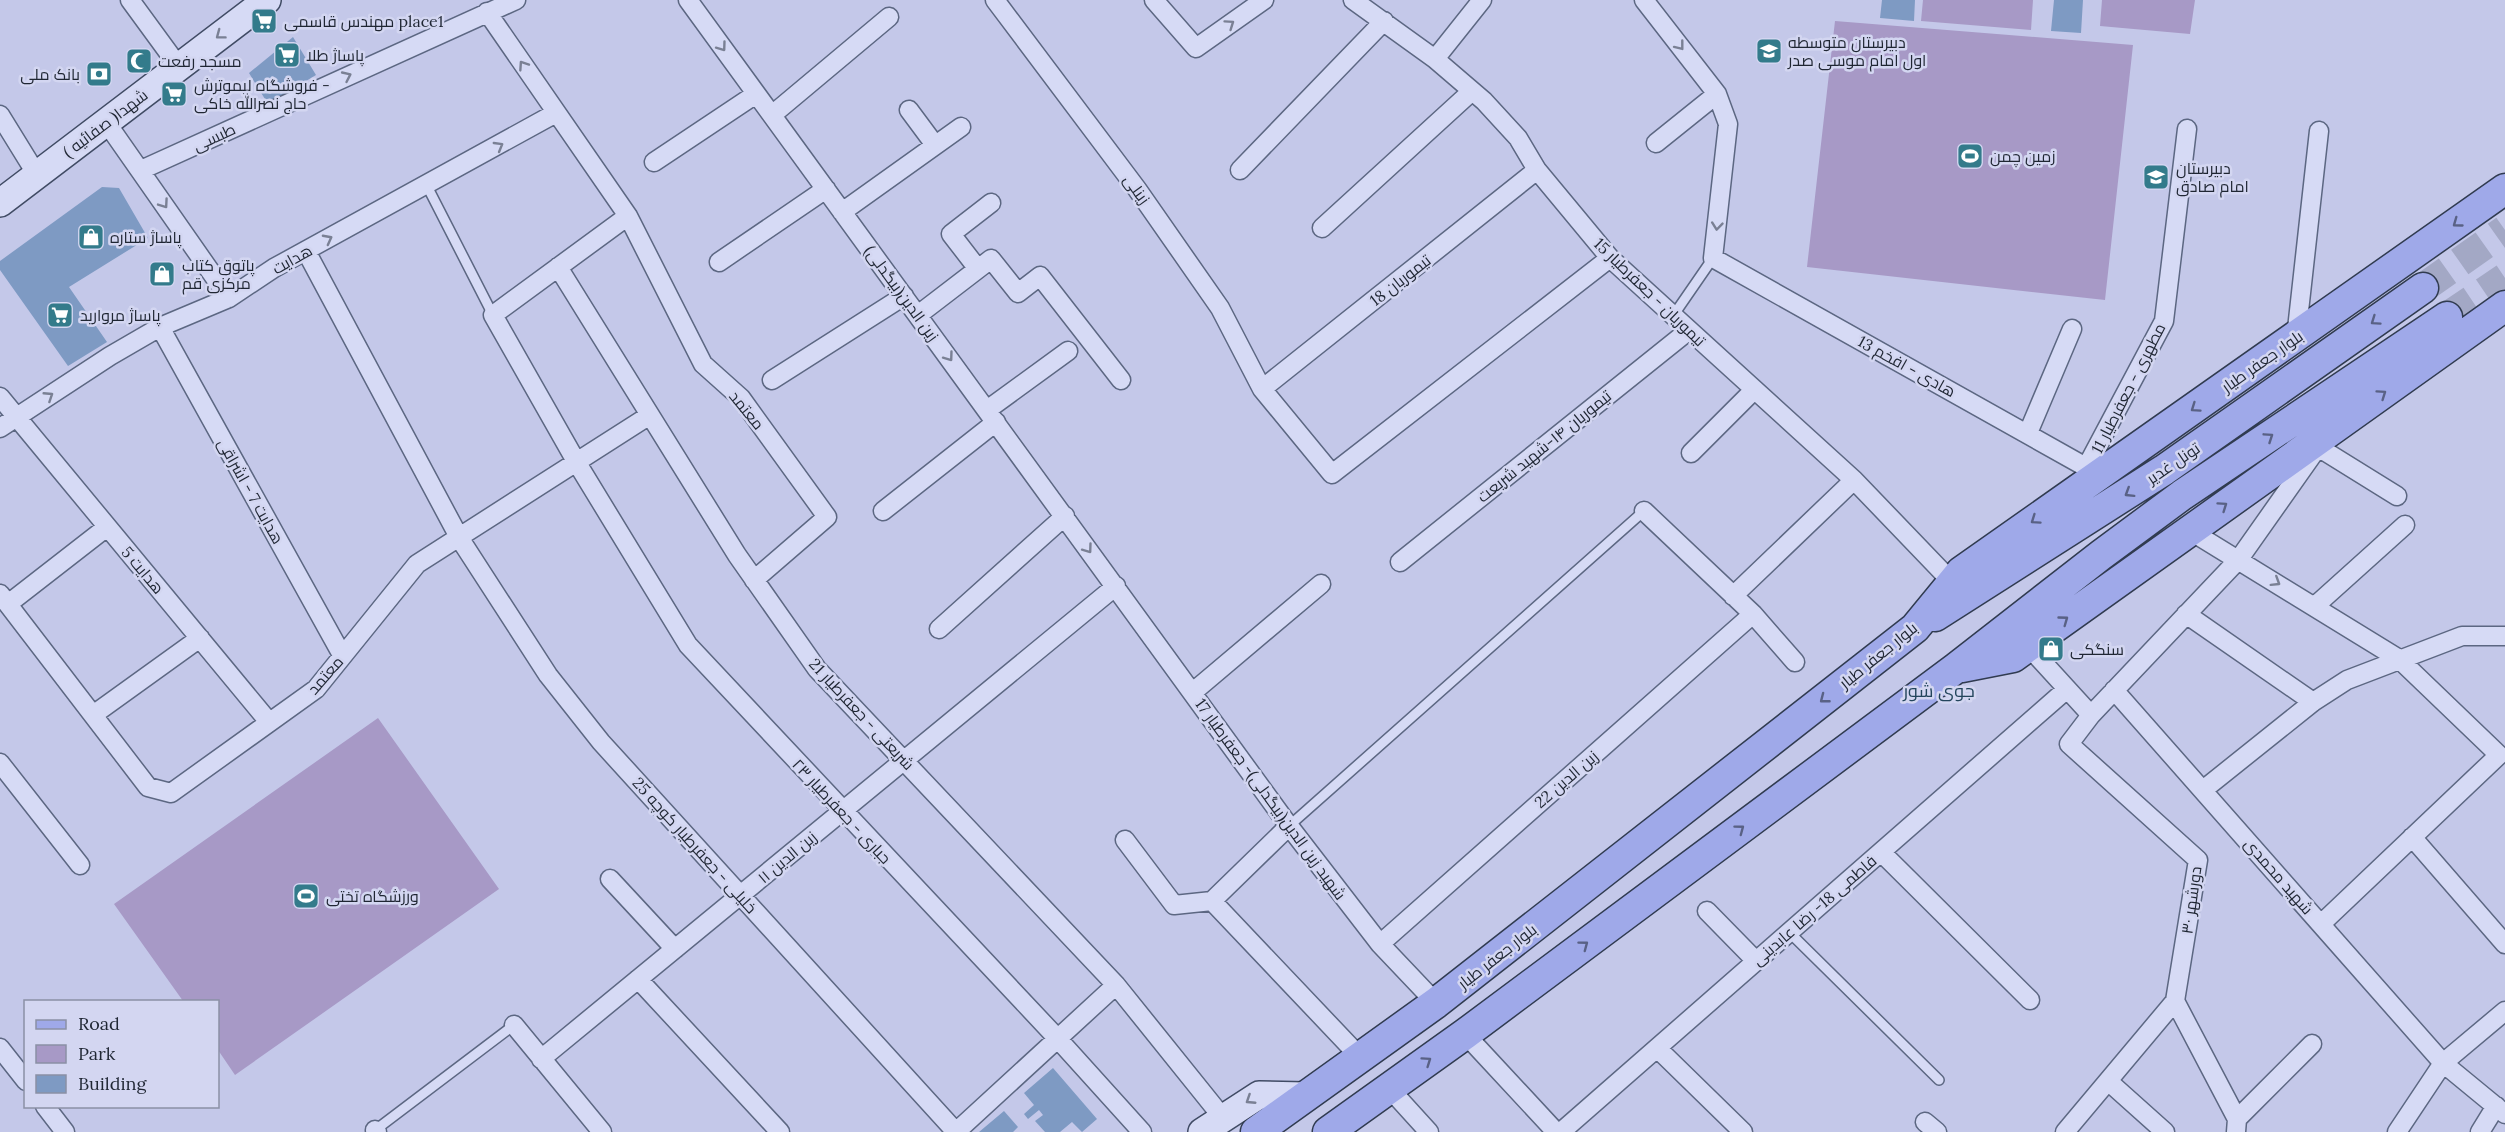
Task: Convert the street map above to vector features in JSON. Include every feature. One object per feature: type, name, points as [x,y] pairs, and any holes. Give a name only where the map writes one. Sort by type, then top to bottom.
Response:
[{"type":"main road","name":"شهدا( صفائیه )","points":[[0,203],[267,0]]},
{"type":"main road","name":"بلوار جعفر طیار","points":[[1256,1132],[1436,1003],[1915,628],[1961,572],[2094,471],[2296,338],[2505,189]]},
{"type":"main road","name":"تونل غدیر","points":[[1915,628],[2164,470],[2423,288]]},
{"type":"main road","points":[[1328,1132],[1465,1034],[1956,668],[2013,657],[2505,306]]},
{"type":"main road","name":"تونل غدیر","points":[[1956,668],[2182,495],[2447,317]]},
{"type":"main road","points":[[1436,1003],[1465,1034]]},
{"type":"main road","points":[[1212,1125],[1259,1095],[1306,1096]]},
{"type":"street","points":[[130,0],[179,67]]},
{"type":"street","name":"طبسی","points":[[141,170],[516,0]]},
{"type":"street","name":"زین الدین(بیگدلی)","points":[[688,0],[1116,586]]},
{"type":"street","name":"زینلی","points":[[995,0],[1137,189],[1220,308],[1262,389],[1332,474],[1610,258]]},
{"type":"street","points":[[1154,0],[1196,48],[1264,0]]},
{"type":"street","name":"تیموریان - جعفرطیار 15","points":[[1353,0],[1435,59],[1473,91],[1518,138],[1537,170],[1610,258],[1854,480],[1952,582]]},
{"type":"street","points":[[1435,59],[1482,0]]},
{"type":"street","points":[[1644,0],[1717,94],[1728,124],[1713,258]]},
{"type":"street","name":"معتمد","points":[[487,12],[628,216],[703,364],[741,398],[827,517],[754,580]]},
{"type":"street","points":[[772,115],[889,17]]},
{"type":"street","points":[[1240,170],[1384,21]]},
{"type":"street","points":[[1322,228],[1473,91]]},
{"type":"street","points":[[654,162],[756,94]]},
{"type":"street","points":[[1656,143],[1717,94]]},
{"type":"street","points":[[909,110],[935,145]]},
{"type":"street","name":"هدایت","points":[[0,428],[110,356],[160,327],[229,298],[274,268],[427,186],[556,113]]},
{"type":"street","points":[[0,115],[37,175]]},
{"type":"street","points":[[106,122],[229,298]]},
{"type":"street","points":[[842,212],[961,127]]},
{"type":"street","name":"مطهری - جعفرطیار 11","points":[[2094,471],[2164,321],[2187,129]]},
{"type":"street","points":[[2296,338],[2319,131]]},
{"type":"street","name":"تیموریان 18","points":[[1262,389],[1537,170]]},
{"type":"street","points":[[719,262],[826,189]]},
{"type":"street","points":[[978,269],[951,234],[991,203]]},
{"type":"street","points":[[493,315],[628,216]]},
{"type":"street","name":"خلیلی - جعفرطیار کوچه 25","points":[[306,251],[460,539],[548,675],[601,742],[956,1132]]},
{"type":"street","name":"هادی - افخم 13","points":[[1713,258],[2094,471]]},
{"type":"street","points":[[918,315],[991,259],[1018,293],[1040,276],[1121,380]]},
{"type":"street","name":"شریعتی - جعفرطیار 21","points":[[558,267],[754,580],[817,669],[1116,986],[1212,1125]]},
{"type":"street","points":[[772,380],[904,296]]},
{"type":"street","name":"جباری - جعفرطیار ۲۳","points":[[493,315],[577,463],[688,645],[842,812],[1058,1039],[1142,1132]]},
{"type":"street","name":"هدایت 7 - اشراقی","points":[[160,327],[342,655]]},
{"type":"street","points":[[2028,433],[2072,329]]},
{"type":"street","name":"تیموریان ۱۴-شهید شریعت","points":[[1400,562],[1688,331]]},
{"type":"street","points":[[883,511],[1068,351]]},
{"type":"street","points":[[1690,453],[1754,390]]},
{"type":"street","name":"هدایت 5","points":[[0,397],[269,722]]},
{"type":"street","name":"معتمد","points":[[93,715],[148,787],[171,793],[316,689],[417,564],[460,539],[650,415]]},
{"type":"street","points":[[2028,646],[2091,715],[2239,559],[2318,447],[2397,496]]},
{"type":"street","points":[[1733,596],[1854,480]]},
{"type":"street","points":[[1644,510],[1753,614],[1794,662]]},
{"type":"street","points":[[939,628],[1065,516]]},
{"type":"street","points":[[2315,606],[2405,525]]},
{"type":"street","points":[[107,527],[4,599],[93,715],[200,638]]},
{"type":"street","points":[[2189,530],[2399,659],[2499,755],[2321,924]]},
{"type":"street","points":[[1193,692],[1322,584]]},
{"type":"street","name":"زین الدین ۱۱","points":[[541,1059],[1116,586]]},
{"type":"street","name":"شهید زین الدین(بیگدلی)- جعفرطیار 17","points":[[1116,586],[1289,826],[1380,944],[1436,1003]]},
{"type":"street","name":"زین الدین 22","points":[[1380,944],[1753,614]]},
{"type":"street","points":[[2186,615],[2313,702]]},
{"type":"street","points":[[2203,790],[2313,702],[2347,680],[2462,636],[2505,636]]},
{"type":"street","name":"فاطمی 18- رضا عابدینی","points":[[1559,1132],[2067,689]]},
{"type":"street","name":"شهید محمدی","points":[[2114,690],[2443,1063],[2500,1110]]},
{"type":"street","name":"دورشهر ۳۰","points":[[2091,715],[2070,744],[2198,860],[2175,1000]]},
{"type":"street","points":[[0,763],[80,865]]},
{"type":"street","points":[[1125,840],[1174,905],[1212,901],[1289,826]]},
{"type":"street","points":[[2412,837],[2505,944]]},
{"type":"street","points":[[1881,852],[2030,1000]]},
{"type":"street","points":[[610,879],[675,949]]},
{"type":"street","points":[[1212,901],[1360,1058]]},
{"type":"street","points":[[1707,911],[1756,961]]},
{"type":"street","points":[[638,980],[780,1132]]},
{"type":"street","points":[[956,1132],[1116,986]]},
{"type":"street","points":[[2065,1132],[2175,1000],[2237,1126],[2312,1044]]},
{"type":"street","points":[[2397,1132],[2443,1063],[2505,1011]]},
{"type":"street","points":[[514,1025],[602,1132]]},
{"type":"street","points":[[1465,1034],[1559,1132]]},
{"type":"street","points":[[0,1048],[24,1078]]},
{"type":"street","points":[[1657,1048],[1743,1132]]},
{"type":"street","points":[[2108,1081],[2165,1132]]},
{"type":"street","points":[[1389,1088],[1429,1132]]},
{"type":"street","points":[[46,1108],[65,1132]]},
{"type":"street","points":[[2480,1132],[2500,1110]]},
{"type":"lane","points":[[427,186],[493,315]]},
{"type":"lane","points":[[1672,316],[1713,258]]},
{"type":"lane","points":[[1289,826],[1644,510]]},
{"type":"lane","points":[[1789,932],[1939,1080]]},
{"type":"lane","points":[[375,1131],[514,1025]]},
{"type":"green space","points":[[1923,0],[2033,0],[2031,30],[1921,21]]},
{"type":"green space","points":[[2102,0],[2195,0],[2190,34],[2100,26]]},
{"type":"green space","name":"زمین چمن","points":[[1835,21],[2133,45],[2105,300],[1807,267]]},
{"type":"green space","name":"ورزشگاه تختی","points":[[378,718],[499,889],[235,1075],[219,1051],[219,1000],[182,1000],[114,904]]},
{"type":"building","points":[[1882,0],[1915,0],[1914,21],[1880,18]]},
{"type":"building","points":[[2054,0],[2083,0],[2081,33],[2051,31]]},
{"type":"building","name":"پاساژ طلا","points":[[293,37],[316,75],[268,104],[249,73]]},
{"type":"building","points":[[102,187],[119,188],[148,238],[69,287],[107,342],[68,366],[0,270],[0,261]]},
{"type":"building","points":[[1053,1068],[1097,1119],[1082,1132],[1072,1122],[1060,1132],[1045,1132],[1035,1121],[1043,1115],[1039,1110],[1028,1119],[1024,1114],[1034,1105],[1024,1093]]},
{"type":"building","points":[[1004,1111],[1018,1127],[1013,1132],[979,1132]]},
{"type":"tunnel","points":[[2423,288],[2505,230]]},
{"type":"tunnel","points":[[2447,317],[2505,278]]},
{"type":"place","name":"مهندس قاسمی place1","points":[[264,21]]},
{"type":"place","name":"دبیرستان متوسطه اول امام موسی صدر","points":[[1769,51]]},
{"type":"place","name":"پاساژ طلا","points":[[287,55]]},
{"type":"place","name":"مسجد رفعت","points":[[139,61]]},
{"type":"place","name":"بانک ملی","points":[[99,74]]},
{"type":"place","name":"فروشگاه لیموترش - حاج نصرالله خاکی","points":[[174,94]]},
{"type":"place","name":"زمین چمن","points":[[1970,156]]},
{"type":"place","name":"دبیرستان امام صادق","points":[[2156,177]]},
{"type":"place","name":"پاساژ ستاره","points":[[91,237]]},
{"type":"place","name":"پاتوق کتاب مرکزی قم","points":[[162,274]]},
{"type":"place","name":"پاساژ مروارید","points":[[60,315]]},
{"type":"place","name":"سنگکی","points":[[2051,649]]},
{"type":"place","name":"ورزشگاه تختی","points":[[306,896]]},
{"type":"district","name":"جوی شور","points":[[1939,690]]}]
